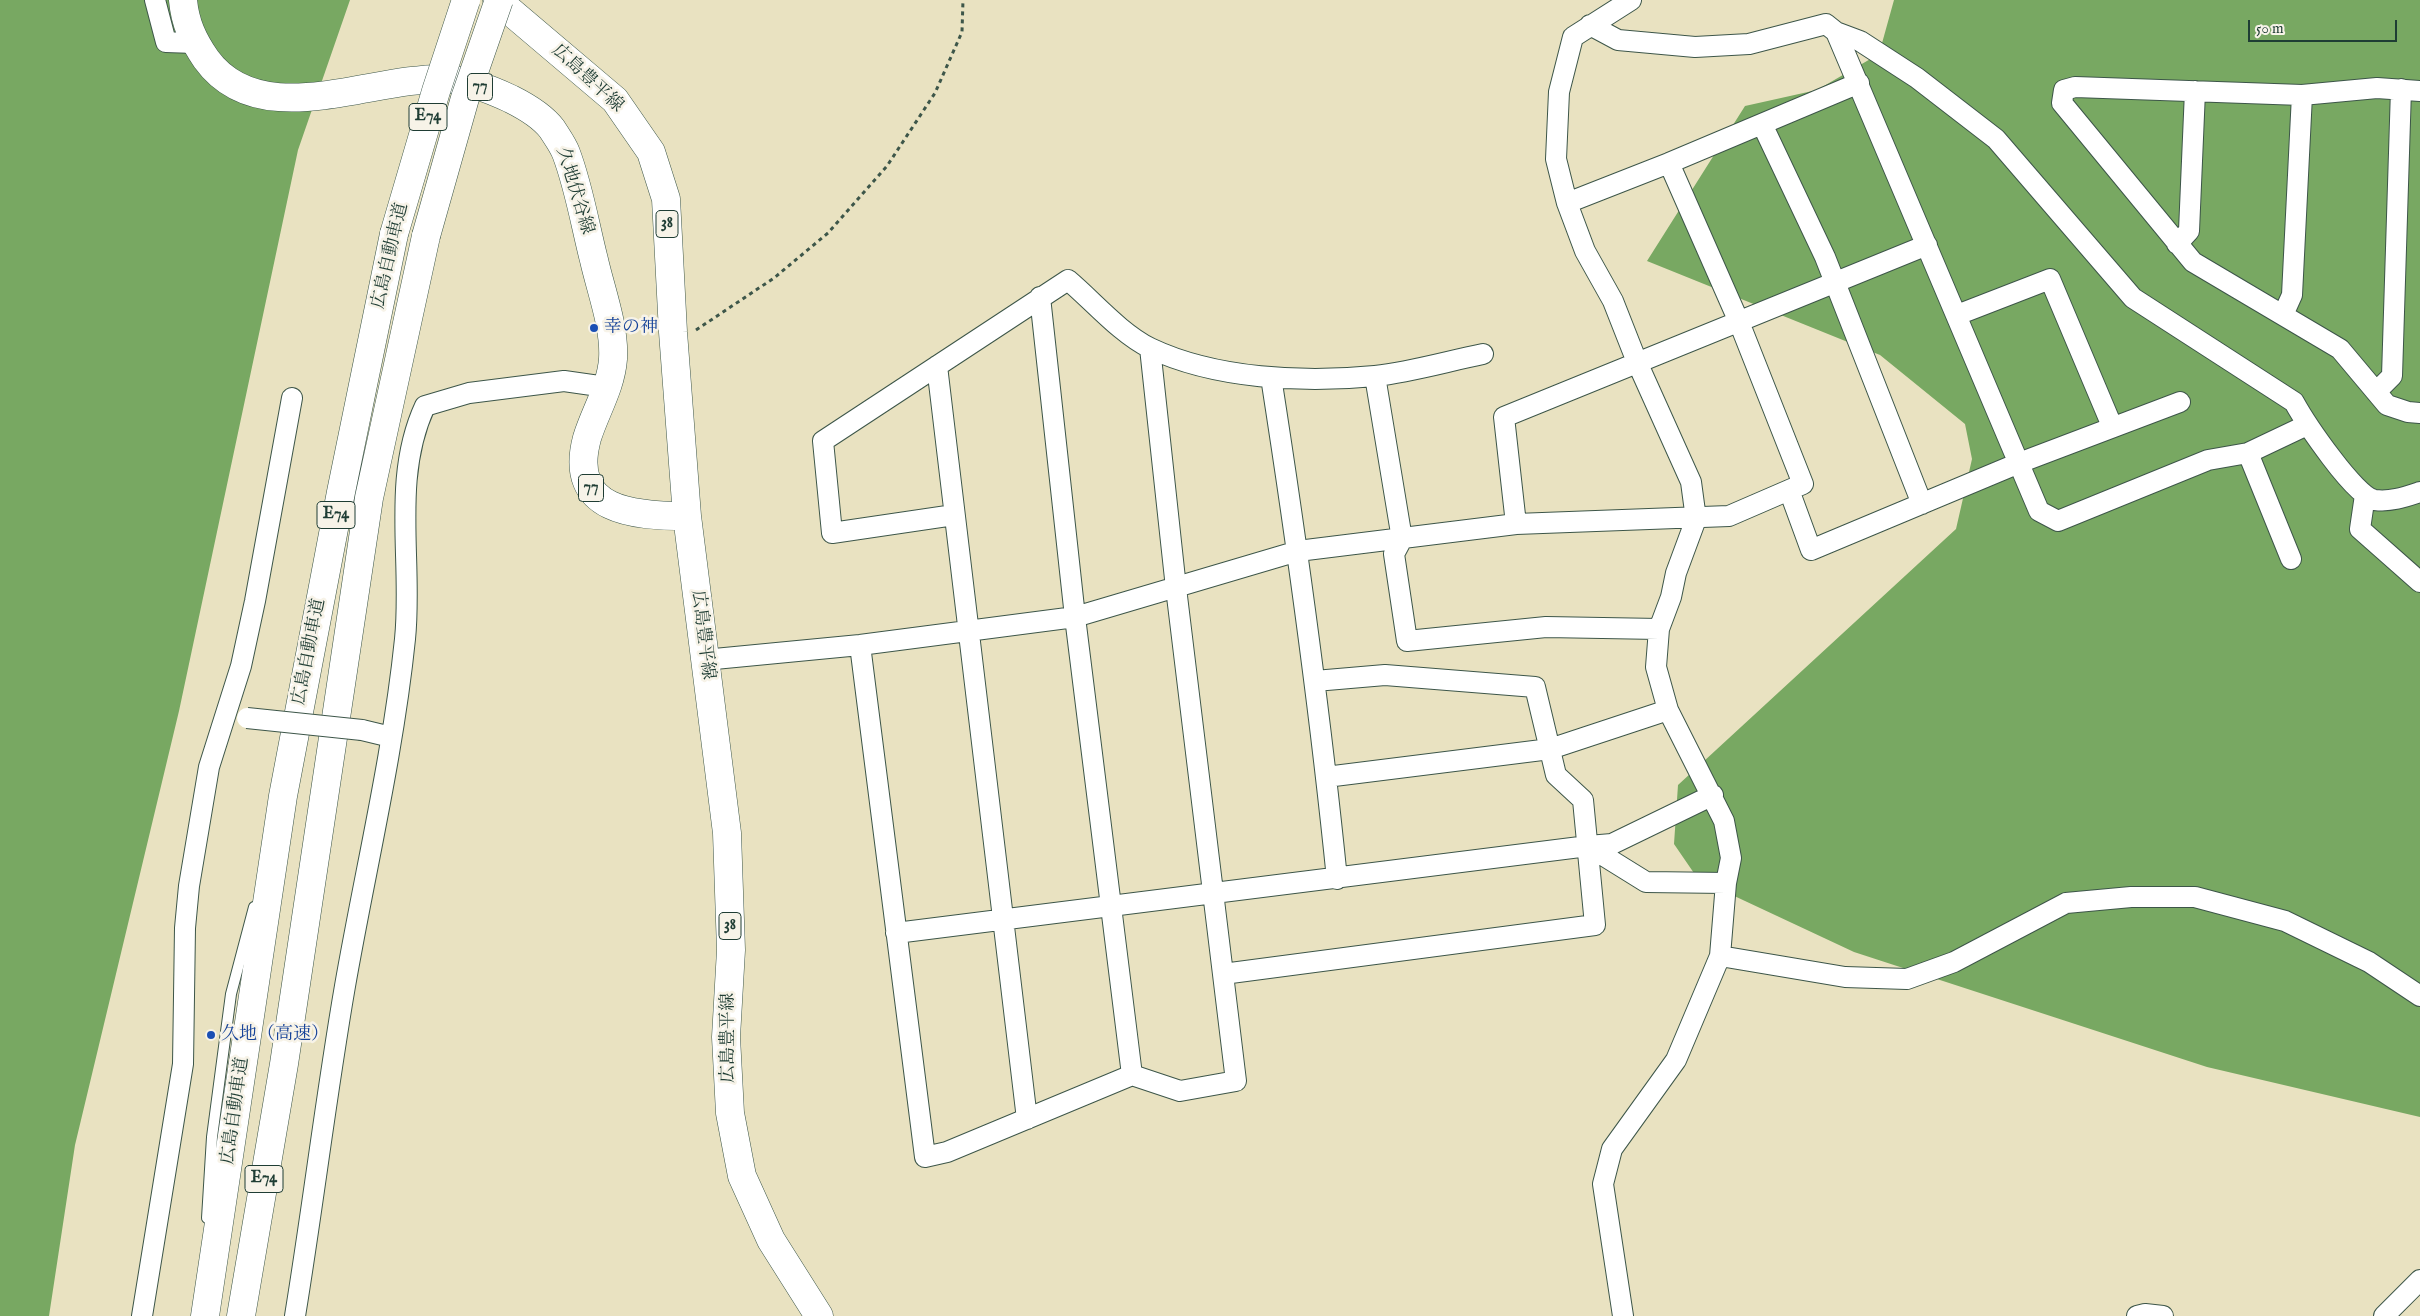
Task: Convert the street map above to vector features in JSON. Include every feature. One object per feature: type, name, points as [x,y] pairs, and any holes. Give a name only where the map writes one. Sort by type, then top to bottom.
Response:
[{"type":"main road","name":"久地伏谷線","points":[[183,0],[184,16],[195,43],[214,69],[240,87],[267,96],[300,98],[405,82],[447,79],[495,91],[525,106],[550,126],[565,151],[573,177],[611,331],[613,360],[606,388],[587,438],[584,457],[586,476],[592,490],[606,503],[624,512],[651,516],[687,516]]},
{"type":"main road","name":"広島自動車道","points":[[205,1316],[283,796],[340,492],[394,234],[436,91],[466,0]]},
{"type":"main road","name":"広島自動車道","points":[[241,1316],[287,1043],[369,498],[426,236],[464,98],[498,0]]},
{"type":"main road","name":"広島豊平線","points":[[498,0],[614,100],[651,152],[666,199],[673,332],[687,516],[727,832],[731,950],[726,1037],[730,1113],[742,1176],[771,1240],[819,1316]]},
{"type":"street","points":[[155,0],[166,42],[195,43]]},
{"type":"street","points":[[1623,1316],[1603,1184],[1612,1149],[1676,1060],[1720,956],[1726,883],[1731,858],[1724,821],[1713,795],[1668,710],[1656,667],[1659,629],[1671,597],[1676,573],[1696,519],[1691,482],[1637,362],[1613,301],[1585,251],[1567,203],[1556,159],[1559,92],[1573,37],[1631,0]]},
{"type":"street","points":[[1590,25],[1618,40],[1696,47],[1749,44],[1826,24],[1836,32],[1860,41],[1917,78],[1996,139],[2132,298],[2294,402],[2307,425],[2357,489],[2373,500],[2396,500],[2420,492]]},
{"type":"street","points":[[1836,32],[2039,510],[2058,521],[2208,460],[2248,453],[2307,425]]},
{"type":"street","points":[[1567,203],[1669,163],[1858,83]]},
{"type":"street","points":[[2376,392],[2392,376],[2410,90],[2377,88],[2302,94],[2075,87],[2064,90],[2062,103],[2193,262],[2340,348],[2376,392],[2387,405],[2408,412],[2420,413]]},
{"type":"street","points":[[2177,244],[2188,231],[2195,91]]},
{"type":"street","points":[[2283,315],[2292,295],[2302,94]]},
{"type":"street","points":[[1762,124],[1835,284],[1922,504]]},
{"type":"street","points":[[704,660],[860,645],[1074,617],[1298,552],[1516,524],[1696,519],[1729,516],[1803,484],[1739,322],[1669,163]]},
{"type":"street","points":[[1516,524],[1504,416],[1835,284],[1927,245]]},
{"type":"street","points":[[1957,315],[2050,279],[2112,426]]},
{"type":"street","points":[[954,515],[832,533],[824,441],[1068,280],[1129,334],[1150,348],[1199,366],[1271,377],[1375,376],[1483,354]]},
{"type":"street","points":[[1040,297],[1074,617],[1132,1075]]},
{"type":"street","points":[[860,645],[925,1156],[947,1152],[1132,1075],[1180,1091],[1236,1081],[1176,588],[1150,348]]},
{"type":"street","points":[[937,366],[967,630],[1027,1119]]},
{"type":"street","points":[[1375,376],[1402,539],[1394,554],[1407,641],[1546,627],[1659,629]]},
{"type":"street","points":[[1271,377],[1298,552],[1315,681],[1336,879]]},
{"type":"street","points":[[295,1316],[345,987],[391,737],[405,637],[406,484],[415,428],[426,406],[469,393],[564,381],[606,388]]},
{"type":"street","points":[[142,1316],[183,1064],[185,928],[189,886],[209,767],[227,714],[255,601],[292,398]]},
{"type":"street","points":[[1789,490],[1811,550],[2019,463],[2112,426],[2180,402]]},
{"type":"street","points":[[2248,453],[2291,559]]},
{"type":"street","points":[[2365,495],[2360,529],[2420,582]]},
{"type":"street","points":[[1223,974],[1595,925],[1583,800],[1556,775],[1534,687],[1385,674],[1315,681]]},
{"type":"street","points":[[1326,778],[1550,749],[1668,710]]},
{"type":"street","points":[[227,714],[247,718],[362,730],[391,737]]},
{"type":"street","points":[[896,933],[1612,844],[1713,795]]},
{"type":"street","points":[[1588,846],[1646,882],[1726,883]]},
{"type":"street","points":[[1720,956],[1845,977],[1907,979],[1954,962],[2066,904],[2131,896],[2195,896],[2285,921],[2369,962],[2420,996]]},
{"type":"street","points":[[2384,1316],[2420,1280]]},
{"type":"street","points":[[2136,1316],[2145,1314],[2163,1316]]},
{"type":"lane","points":[[332,740],[333,817]]},
{"type":"lane","points":[[200,1316],[212,1137],[231,994],[283,796]]},
{"type":"lane","points":[[287,1043],[308,974]]},
{"type":"path","points":[[673,332],[697,330],[774,278],[828,233],[887,166],[935,92],[962,32],[963,0]]},
{"type":"green space","points":[[0,0],[350,0],[298,150],[179,711],[75,1145],[49,1316],[0,1316]]},
{"type":"green space","points":[[1894,0],[2420,0],[2420,1117],[2207,1067],[1854,952],[1698,879],[1674,844],[1678,785],[1956,529],[1972,459],[1965,424],[1880,355],[1647,261],[1745,106],[1817,90],[1879,54]]},
{"type":"place","name":"幸の神","points":[[594,328]]},
{"type":"place","name":"久地（高速）","points":[[211,1035]]}]
